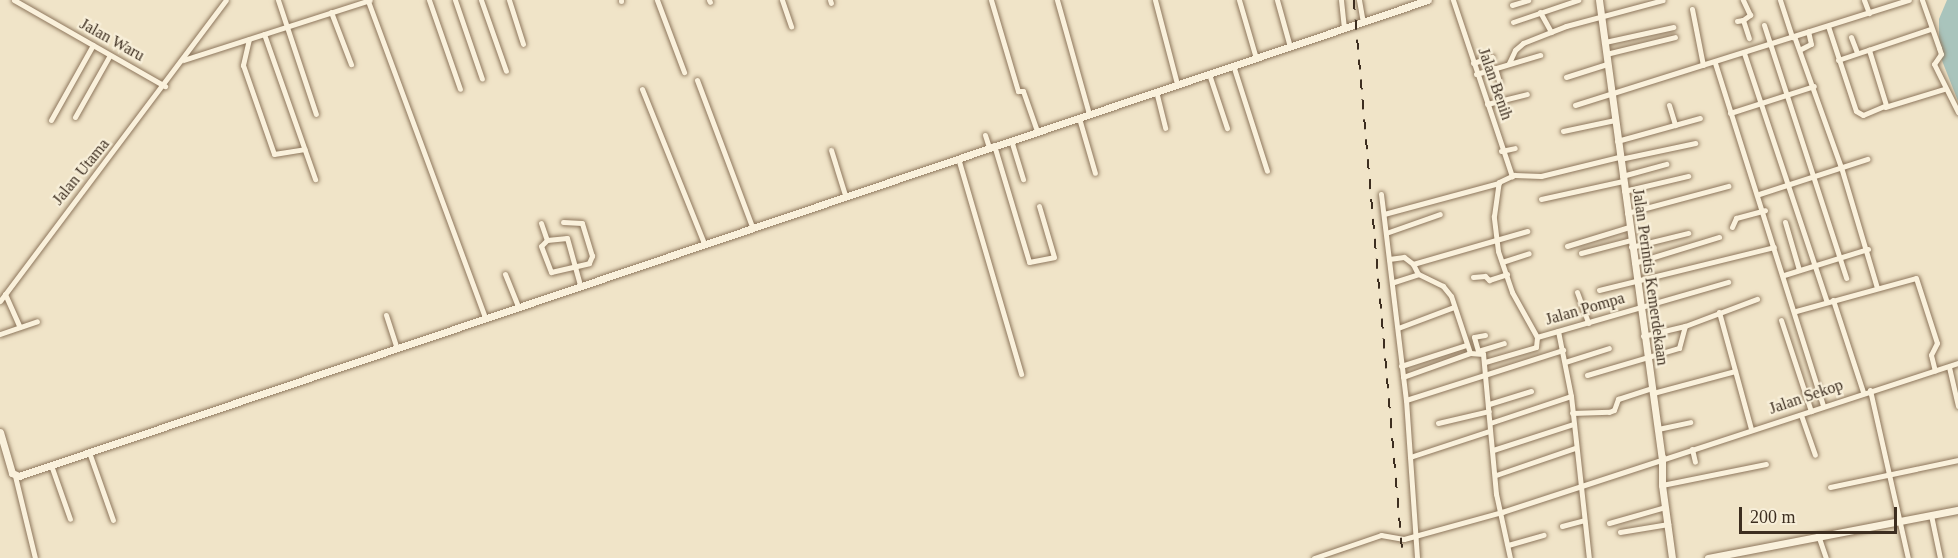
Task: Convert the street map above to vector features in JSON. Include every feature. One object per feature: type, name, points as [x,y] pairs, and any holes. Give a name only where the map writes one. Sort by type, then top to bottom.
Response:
[{"type":"street","name":"Jalan Waru","points":[[14,0],[165,86]]},
{"type":"street","name":"Jalan Utama","points":[[0,301],[165,86],[181,60],[226,0]]},
{"type":"street","points":[[278,0],[316,114]]},
{"type":"street","points":[[181,60],[369,0],[485,317]]},
{"type":"street","points":[[429,0],[460,89]]},
{"type":"street","points":[[455,0],[482,79]]},
{"type":"street","points":[[481,0],[506,71]]},
{"type":"street","points":[[509,0],[523,44]]},
{"type":"street","points":[[657,0],[684,72]]},
{"type":"street","points":[[782,0],[791,26]]},
{"type":"street","points":[[991,0],[1018,92],[1023,91],[1037,131]]},
{"type":"street","points":[[1057,0],[1089,114]]},
{"type":"street","points":[[1155,0],[1177,84]]},
{"type":"street","points":[[1239,0],[1256,58]]},
{"type":"street","points":[[1277,0],[1290,47]]},
{"type":"street","points":[[1341,0],[1344,29]]},
{"type":"street","points":[[1359,0],[1363,22]]},
{"type":"street","points":[[15,476],[1428,0]]},
{"type":"street","name":"Jalan Benih","points":[[1453,0],[1501,151],[1512,176]]},
{"type":"street","points":[[1512,5],[1528,0]]},
{"type":"street","points":[[1513,22],[1578,0]]},
{"type":"street","name":"Jalan Perintis Kemerdekaan","points":[[1599,0],[1643,336],[1662,457],[1662,485],[1672,558]]},
{"type":"street","points":[[1509,63],[1518,45],[1551,32],[1663,0]]},
{"type":"street","points":[[1743,0],[1750,15],[1740,21],[1749,38]]},
{"type":"street","points":[[1780,0],[1814,86],[1868,249],[1877,288]]},
{"type":"street","points":[[1864,0],[1869,13]]},
{"type":"street","points":[[1575,105],[1715,63],[1909,0]]},
{"type":"street","points":[[1922,0],[1930,29],[1941,54],[1934,64],[1944,89],[1958,112]]},
{"type":"street","points":[[1692,9],[1703,65]]},
{"type":"street","points":[[331,12],[351,64]]},
{"type":"street","points":[[1540,12],[1551,32]]},
{"type":"street","points":[[1764,25],[1816,176],[1846,278]]},
{"type":"street","points":[[1828,26],[1858,113],[1863,115],[1944,89]]},
{"type":"street","points":[[1605,42],[1673,27]]},
{"type":"street","points":[[1838,60],[1930,29]]},
{"type":"street","points":[[1801,49],[1811,44],[1808,31]]},
{"type":"street","points":[[264,34],[315,179]]},
{"type":"street","points":[[1606,54],[1675,37]]},
{"type":"street","points":[[1851,37],[1857,53]]},
{"type":"street","points":[[249,39],[243,65],[274,154],[305,149]]},
{"type":"street","points":[[51,120],[93,45]]},
{"type":"street","points":[[1869,50],[1885,107]]},
{"type":"street","points":[[1744,53],[1815,265],[1866,391],[1908,558]]},
{"type":"street","points":[[75,117],[110,55]]},
{"type":"street","points":[[1476,74],[1540,55]]},
{"type":"street","points":[[1473,63],[1492,57]]},
{"type":"street","points":[[1715,63],[1730,113],[1765,210],[1774,247],[1796,311],[1823,406]]},
{"type":"street","points":[[1566,77],[1607,64]]},
{"type":"street","points":[[1233,65],[1267,171]]},
{"type":"street","points":[[1495,68],[1499,81]]},
{"type":"street","points":[[1209,74],[1227,128]]},
{"type":"street","points":[[697,80],[752,226]]},
{"type":"street","points":[[1730,113],[1814,86]]},
{"type":"street","points":[[642,89],[704,243]]},
{"type":"street","points":[[1156,91],[1165,128]]},
{"type":"street","points":[[1487,104],[1527,94]]},
{"type":"street","points":[[1669,105],[1675,125]]},
{"type":"street","points":[[1079,118],[1095,173]]},
{"type":"street","points":[[1617,141],[1700,118]]},
{"type":"street","points":[[1563,131],[1615,120]]},
{"type":"street","points":[[985,135],[992,146],[1029,262],[1054,257],[1039,206]]},
{"type":"street","points":[[1011,140],[1023,179]]},
{"type":"street","points":[[1384,214],[1499,183],[1512,176],[1541,176],[1695,143]]},
{"type":"street","points":[[1501,151],[1515,148]]},
{"type":"street","points":[[831,150],[845,195]]},
{"type":"street","points":[[958,158],[1021,374]]},
{"type":"street","points":[[1759,194],[1867,159]]},
{"type":"street","points":[[1541,199],[1623,179],[1666,164]]},
{"type":"street","points":[[1624,191],[1688,177]]},
{"type":"street","name":"Jalan Pompa","points":[[1499,183],[1494,216],[1502,262],[1537,337],[1728,282]]},
{"type":"street","points":[[1627,213],[1728,186]]},
{"type":"street","points":[[1381,194],[1394,282],[1406,400],[1417,558]]},
{"type":"street","points":[[1732,227],[1736,218],[1765,210]]},
{"type":"street","points":[[1386,233],[1440,214]]},
{"type":"street","points":[[563,222],[582,223],[592,256],[589,263],[574,266],[551,272],[541,246],[547,240],[567,238],[574,266],[580,285]]},
{"type":"street","points":[[1785,222],[1799,270]]},
{"type":"street","points":[[541,223],[547,240]]},
{"type":"street","points":[[1566,246],[1629,228]]},
{"type":"street","points":[[1413,264],[1527,231]]},
{"type":"street","points":[[1581,253],[1688,233]]},
{"type":"street","points":[[1634,263],[1719,237]]},
{"type":"street","points":[[1599,290],[1774,247]]},
{"type":"street","points":[[1784,275],[1868,249]]},
{"type":"street","points":[[1502,262],[1529,254]]},
{"type":"street","points":[[1389,259],[1404,257],[1413,264],[1418,274],[1443,286],[1454,307],[1470,353]]},
{"type":"street","points":[[504,274],[518,306]]},
{"type":"street","points":[[1394,282],[1418,274]]},
{"type":"street","points":[[1473,277],[1485,276],[1489,280],[1507,274]]},
{"type":"street","points":[[1796,311],[1916,278],[1937,343],[1931,356],[1935,371]]},
{"type":"street","points":[[1578,292],[1588,323]]},
{"type":"street","points":[[6,294],[20,327]]},
{"type":"street","points":[[1643,336],[1685,326],[1757,299]]},
{"type":"street","points":[[1398,328],[1454,307]]},
{"type":"street","points":[[1719,312],[1751,429]]},
{"type":"street","points":[[386,315],[397,348]]},
{"type":"street","points":[[1781,320],[1810,411]]},
{"type":"street","points":[[0,334],[37,321]]},
{"type":"street","points":[[1587,375],[1681,346],[1680,333],[1685,326]]},
{"type":"street","points":[[1558,331],[1571,396],[1589,558]]},
{"type":"street","points":[[1485,334],[1474,337],[1478,351],[1485,362],[1496,494],[1502,512],[1510,558]]},
{"type":"street","points":[[1485,362],[1536,347],[1537,337]]},
{"type":"street","points":[[1403,377],[1470,353],[1504,344]]},
{"type":"street","points":[[1401,366],[1466,345]]},
{"type":"street","points":[[1565,362],[1609,348]]},
{"type":"street","points":[[1406,400],[1563,350]]},
{"type":"street","name":"Jalan Sekop","points":[[1314,558],[1381,535],[1415,536],[1502,512],[1662,457],[1801,415],[1866,391],[1958,363]]},
{"type":"street","points":[[1949,367],[1958,406]]},
{"type":"street","points":[[1572,413],[1609,412],[1614,410],[1618,399],[1735,371]]},
{"type":"street","points":[[1489,404],[1531,392]]},
{"type":"street","points":[[1490,423],[1571,396]]},
{"type":"street","points":[[1438,423],[1489,411]]},
{"type":"street","points":[[1801,415],[1815,455]]},
{"type":"street","points":[[1658,429],[1690,422]]},
{"type":"street","points":[[1493,450],[1573,424]]},
{"type":"street","points":[[1410,457],[1489,431]]},
{"type":"street","points":[[0,432],[15,476],[35,558]]},
{"type":"street","points":[[1496,475],[1575,448]]},
{"type":"street","points":[[1692,449],[1695,462]]},
{"type":"street","points":[[88,453],[113,520]]},
{"type":"street","points":[[1830,487],[1958,460]]},
{"type":"street","points":[[1662,485],[1766,464]]},
{"type":"street","points":[[51,465],[70,519]]},
{"type":"street","points":[[1609,523],[1665,507]]},
{"type":"street","points":[[1708,558],[1818,535],[1958,510]]},
{"type":"street","points":[[1931,514],[1940,558]]},
{"type":"street","points":[[1562,526],[1584,520]]},
{"type":"street","points":[[1620,532],[1668,524]]},
{"type":"street","points":[[1508,545],[1544,535]]},
{"type":"street","points":[[1818,535],[1826,558]]},
{"type":"water","points":[[1947,0],[1958,0],[1958,101],[1939,53],[1939,19]]},
{"type":"railway","points":[[1354,0],[1403,558]]}]
